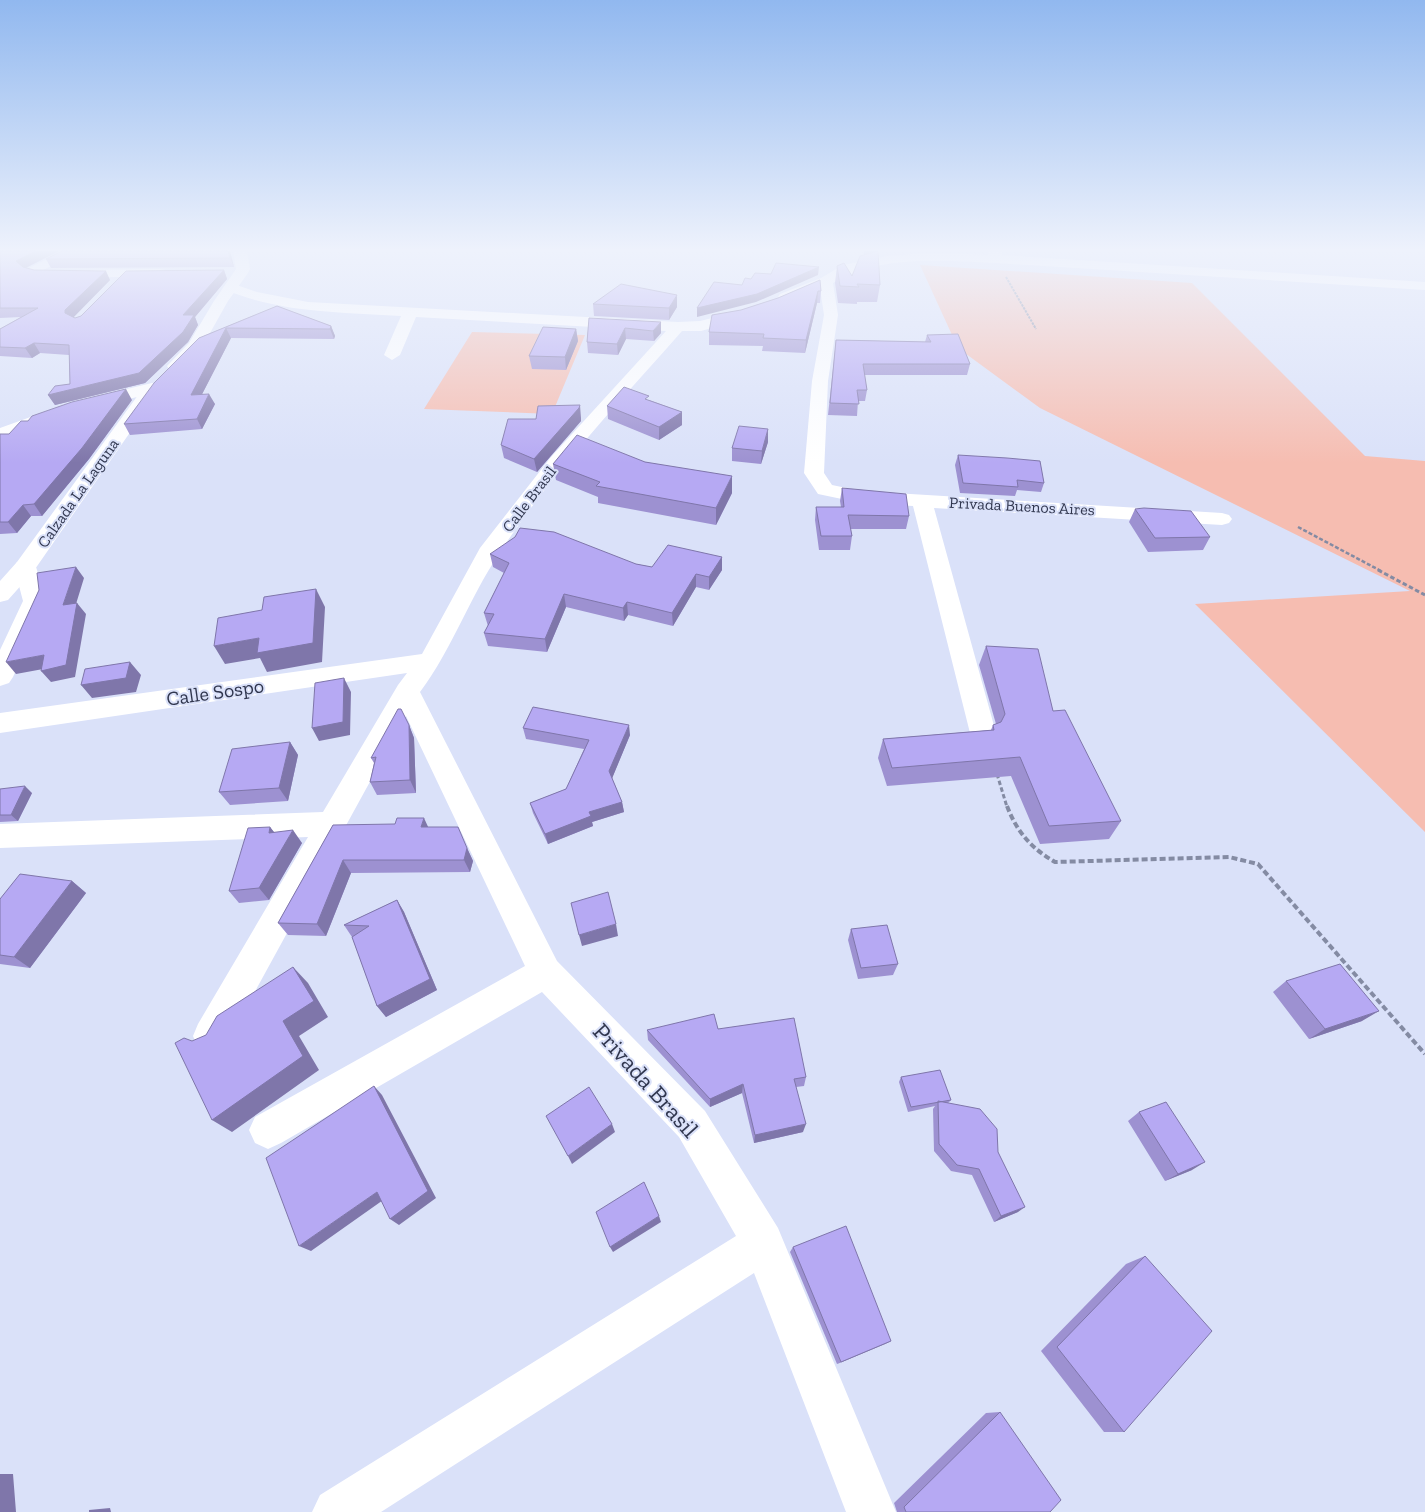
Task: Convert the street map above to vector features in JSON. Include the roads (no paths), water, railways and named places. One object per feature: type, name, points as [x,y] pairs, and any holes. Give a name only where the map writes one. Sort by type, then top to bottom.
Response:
[{"type":"street","name":"Calzada La Laguna","points":[[0,595],[25,567],[152,388],[195,346],[210,322]]},
{"type":"street","points":[[392,355],[406,322]]},
{"type":"street","points":[[587,322],[678,327],[702,326],[720,322]]},
{"type":"street","name":"Privada Buenos Aires","points":[[830,322],[820,381],[814,473],[825,490],[861,497],[1222,519]]},
{"type":"street","name":"Calle Brasil","points":[[212,1036],[407,691],[430,661],[488,553],[558,461],[678,327]]},
{"type":"street","points":[[0,434],[68,409],[152,388]]},
{"type":"street","points":[[922,500],[983,733]]},
{"type":"street","points":[[0,677],[35,601],[25,567]]},
{"type":"street","name":"Calle Sospo","points":[[0,723],[430,661]]},
{"type":"street","name":"Privada Brasil","points":[[407,691],[545,972],[692,1124],[763,1243],[871,1512]]},
{"type":"street","points":[[0,836],[332,824]]},
{"type":"street","points":[[268,1130],[545,972]]},
{"type":"street","points":[[337,1512],[763,1243]]}]
